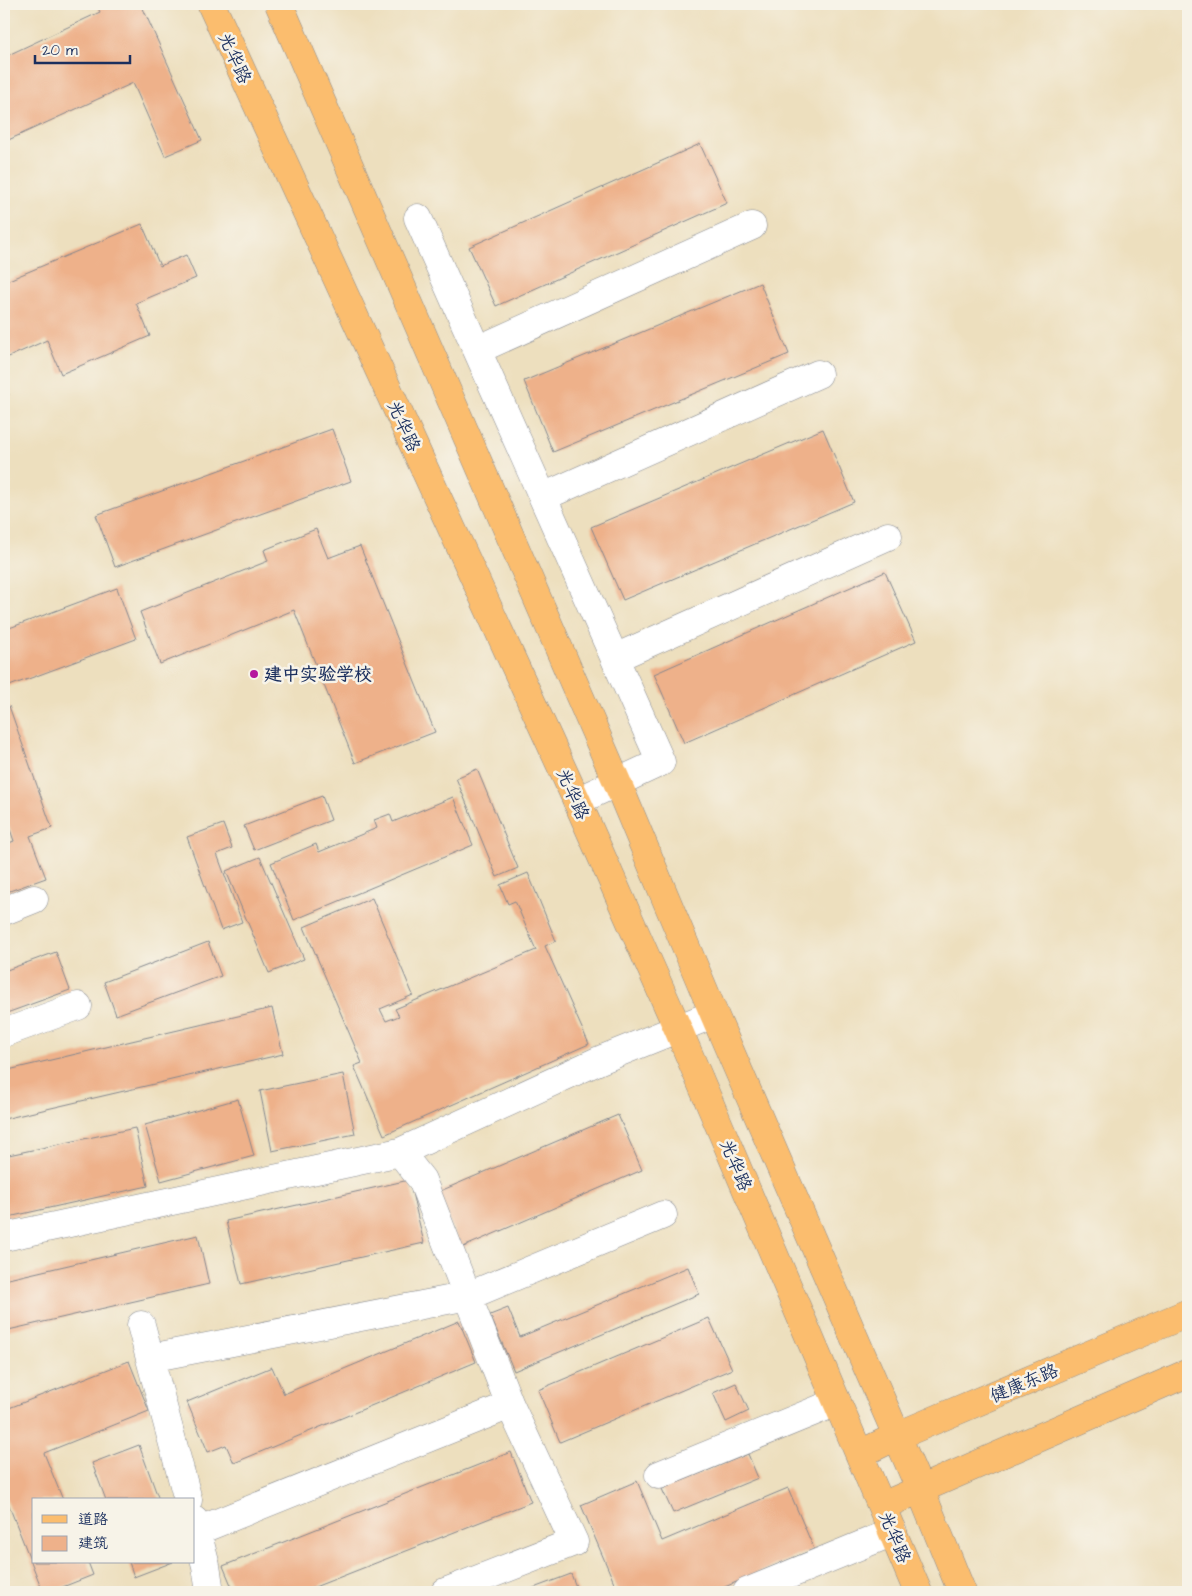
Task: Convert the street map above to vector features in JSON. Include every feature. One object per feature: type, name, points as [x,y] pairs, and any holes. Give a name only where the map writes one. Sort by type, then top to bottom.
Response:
[{"type":"main road","name":"光华路","points":[[211,4],[576,801],[678,1030],[918,1592]]},
{"type":"main road","points":[[278,4],[617,782],[714,1014],[920,1489],[962,1592]]},
{"type":"main road","name":"健康东路","points":[[860,1454],[897,1436],[1188,1313]]},
{"type":"main road","points":[[882,1506],[1188,1373]]},
{"type":"lane","points":[[418,218],[661,762],[576,801]]},
{"type":"lane","points":[[477,350],[752,226]]},
{"type":"lane","points":[[543,497],[818,374]]},
{"type":"lane","points":[[615,658],[888,536]]},
{"type":"lane","points":[[4,911],[34,899]]},
{"type":"lane","points":[[4,1033],[78,1006]]},
{"type":"lane","points":[[4,1237],[400,1152],[600,1060],[714,1014]]},
{"type":"lane","points":[[400,1152],[422,1180],[510,1406],[574,1542],[445,1592]]},
{"type":"lane","points":[[150,1358],[468,1296],[663,1215]]},
{"type":"lane","points":[[142,1325],[187,1498]]},
{"type":"lane","points":[[659,1475],[837,1402]]},
{"type":"lane","points":[[210,1592],[206,1566],[195,1526],[510,1406]]},
{"type":"lane","points":[[747,1592],[893,1532]]},
{"type":"building","points":[[96,4],[141,4],[202,140],[165,156],[133,83],[4,142],[4,57],[100,12]]},
{"type":"building","points":[[700,144],[727,203],[496,306],[469,247]]},
{"type":"building","points":[[142,224],[160,266],[186,255],[196,278],[136,303],[150,336],[61,374],[47,340],[4,359],[4,282]]},
{"type":"building","points":[[760,283],[789,354],[553,452],[524,381]]},
{"type":"building","points":[[4,382],[9,395],[4,397]]},
{"type":"building","points":[[332,429],[351,481],[115,567],[96,515]]},
{"type":"building","points":[[823,429],[854,502],[623,600],[591,527]]},
{"type":"building","points":[[316,529],[328,558],[360,546],[435,732],[355,763],[294,610],[160,664],[140,612],[268,561],[264,550]]},
{"type":"building","points":[[885,572],[916,641],[684,743],[654,674]]},
{"type":"building","points":[[117,588],[136,639],[4,688],[4,630]]},
{"type":"building","points":[[9,706],[52,828],[30,836],[46,878],[4,893],[4,845],[14,841],[4,812],[4,707]]},
{"type":"building","points":[[477,769],[518,868],[497,877],[456,778]]},
{"type":"building","points":[[322,796],[331,820],[254,850],[244,826]]},
{"type":"building","points":[[453,797],[473,845],[294,920],[271,863],[316,844],[319,852],[377,828],[374,820],[390,814],[393,822]]},
{"type":"building","points":[[223,824],[232,848],[217,854],[242,922],[221,930],[187,837]]},
{"type":"building","points":[[260,857],[304,959],[269,973],[226,871]]},
{"type":"building","points":[[528,873],[556,941],[545,946],[589,1044],[384,1135],[354,1066],[362,1063],[304,927],[372,898],[413,995],[380,1009],[386,1021],[399,1016],[395,1009],[536,950],[515,901],[508,904],[500,885]]},
{"type":"building","points":[[208,942],[221,976],[116,1015],[104,982]]},
{"type":"building","points":[[56,952],[70,990],[4,1014],[4,971]]},
{"type":"building","points":[[272,1008],[283,1054],[4,1119],[4,1071]]},
{"type":"building","points":[[343,1074],[355,1134],[272,1151],[260,1091]]},
{"type":"building","points":[[238,1099],[254,1156],[161,1181],[145,1125]]},
{"type":"building","points":[[618,1115],[642,1170],[461,1248],[438,1192]]},
{"type":"building","points":[[135,1128],[148,1186],[4,1218],[4,1156]]},
{"type":"building","points":[[409,1180],[424,1243],[241,1284],[226,1221]]},
{"type":"building","points":[[198,1235],[209,1284],[4,1331],[4,1280]]},
{"type":"building","points":[[688,1267],[699,1294],[514,1371],[490,1315],[508,1308],[520,1337]]},
{"type":"building","points":[[709,1318],[732,1369],[560,1442],[538,1390]]},
{"type":"building","points":[[459,1321],[476,1362],[234,1463],[226,1445],[208,1452],[187,1402],[272,1367],[284,1394]]},
{"type":"building","points":[[129,1361],[149,1411],[44,1453],[62,1498],[32,1498],[32,1564],[89,1564],[93,1575],[50,1592],[43,1592],[4,1493],[4,1468],[6,1468],[4,1463],[4,1410]]},
{"type":"building","points":[[736,1383],[749,1411],[726,1422],[713,1393]]},
{"type":"building","points":[[139,1445],[158,1498],[105,1498],[92,1463]]},
{"type":"building","points":[[511,1452],[531,1502],[302,1592],[234,1592],[223,1566]]},
{"type":"building","points":[[748,1454],[758,1478],[673,1513],[662,1489]]},
{"type":"building","points":[[637,1481],[662,1541],[788,1488],[814,1549],[713,1592],[618,1592],[581,1505]]},
{"type":"building","points":[[130,1564],[168,1564],[134,1577]]},
{"type":"building","points":[[571,1574],[578,1592],[523,1592]]},
{"type":"place","name":"建中实验学校","points":[[254,674]]}]
